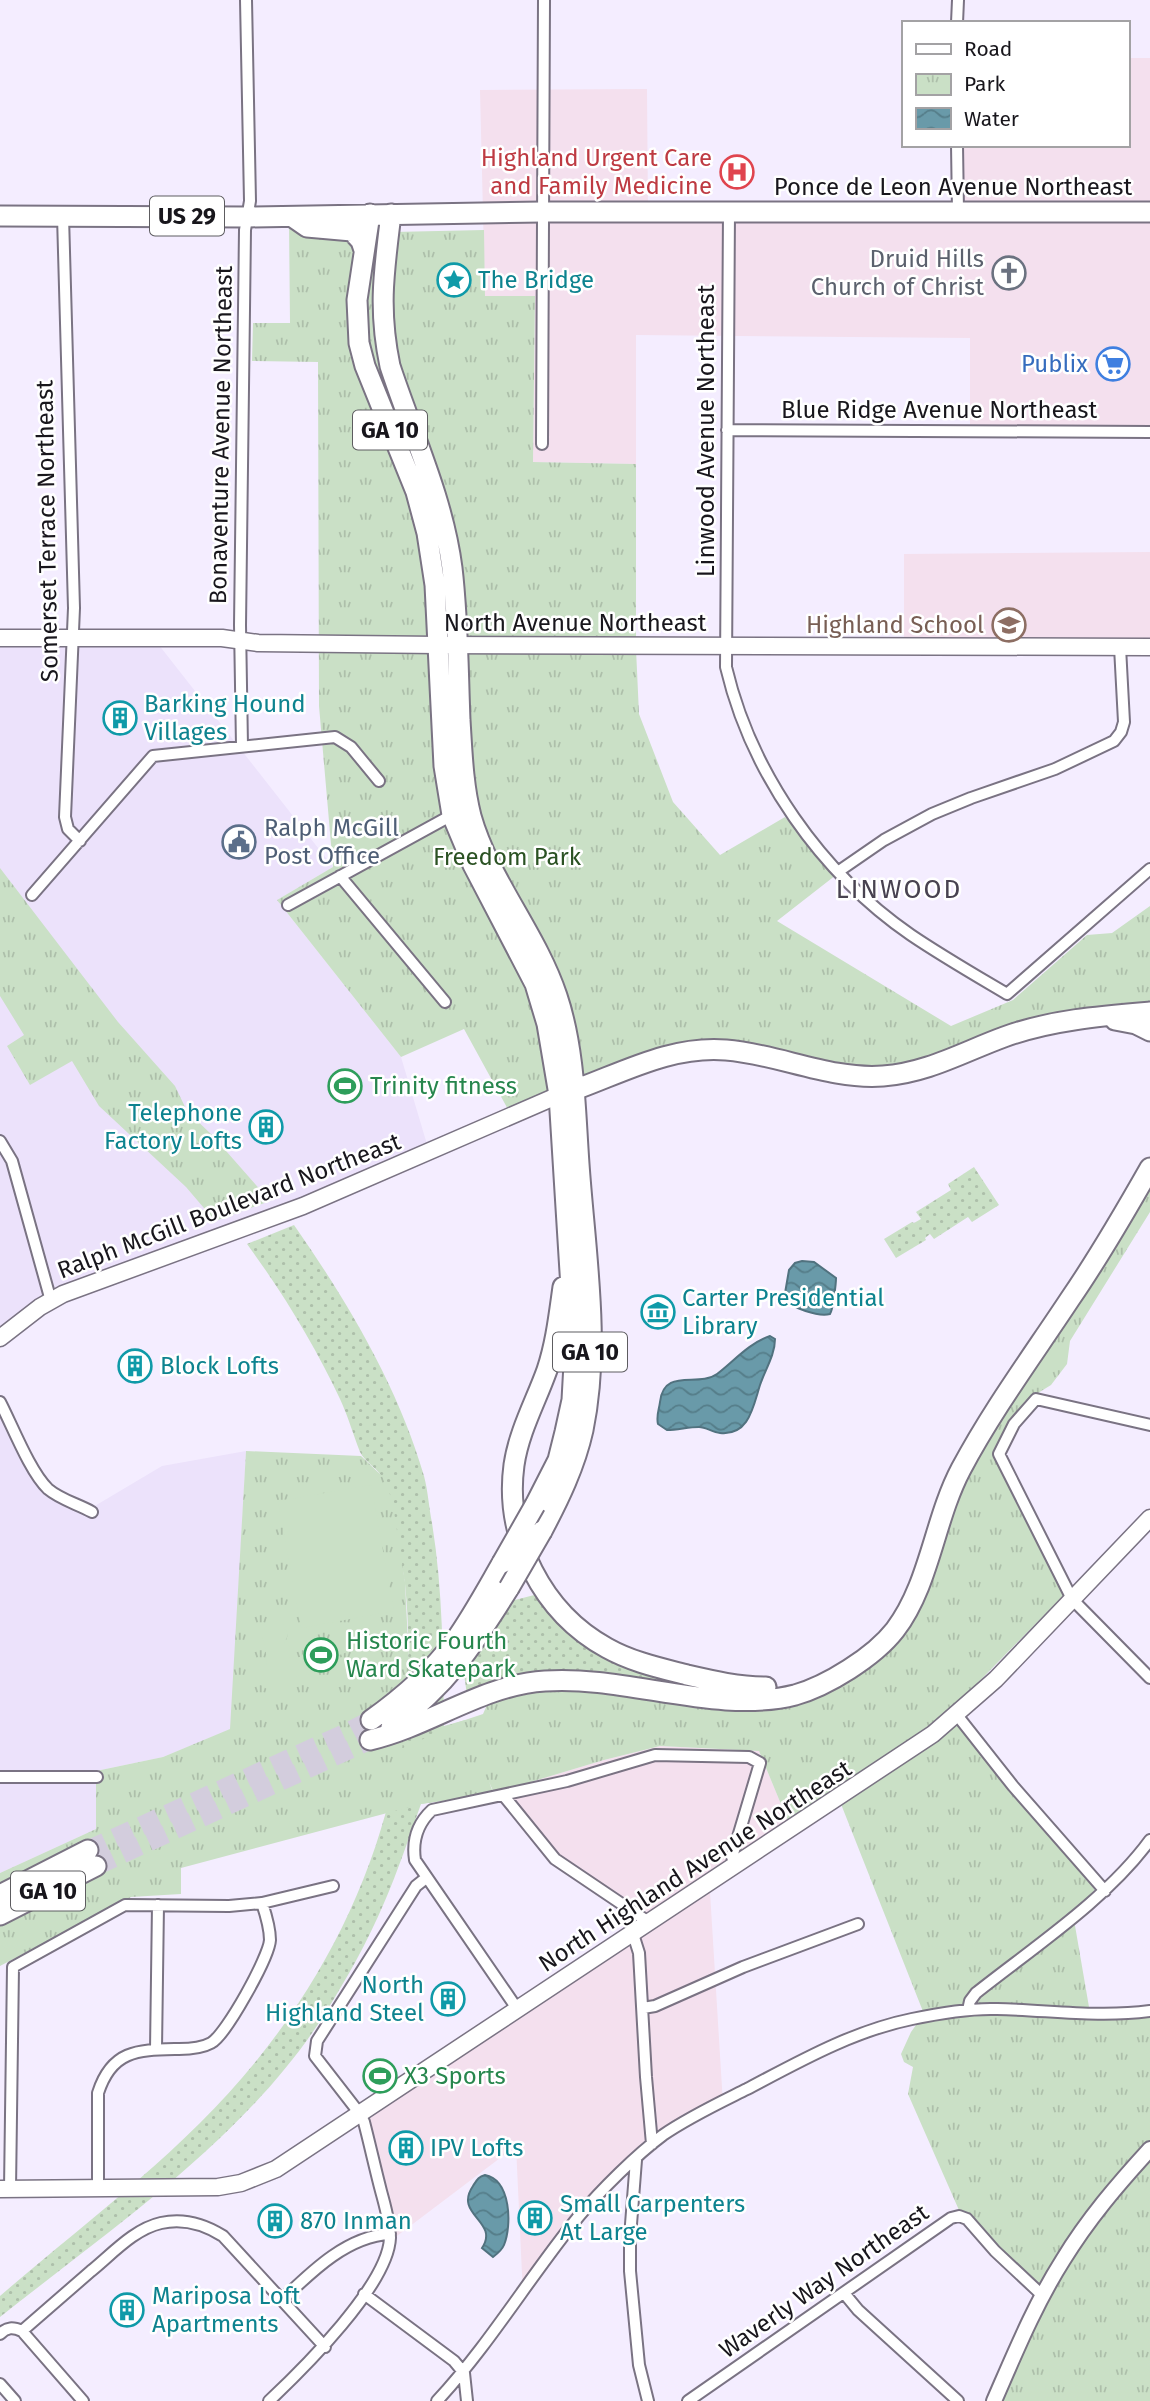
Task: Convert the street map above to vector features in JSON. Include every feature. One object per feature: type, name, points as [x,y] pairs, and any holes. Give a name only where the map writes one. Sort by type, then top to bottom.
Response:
[{"type":"highway","name":"Ponce de Leon Avenue Northeast","points":[[0,216],[248,217],[542,212],[1150,212]]},
{"type":"highway","name":"GA 10","points":[[370,214],[357,300],[359,343],[365,366],[415,492],[427,533],[447,645],[472,817],[495,872],[548,972],[563,1015],[567,1092],[568,1247],[574,1340],[572,1401],[558,1460],[535,1505],[463,1628],[437,1662],[413,1687],[371,1720]]},
{"type":"highway","name":"GA 10","points":[[391,214],[381,305],[385,342],[390,366],[438,503],[452,571],[444,765],[452,815],[472,865],[535,984],[567,1092],[590,1297],[590,1376],[583,1430],[561,1496],[509,1588],[466,1655],[435,1691],[370,1740],[393,1735],[510,1686],[561,1680],[715,1698],[755,1700],[796,1694],[840,1673]]},
{"type":"highway","points":[[290,215],[307,227],[352,231],[361,241],[364,250]]},
{"type":"highway","points":[[567,1092],[656,1058],[689,1050],[725,1049],[858,1076],[906,1073],[956,1058],[1031,1028],[1074,1020],[1150,1012]]},
{"type":"highway","points":[[1074,1020],[1123,1020],[1150,1031]]},
{"type":"highway","points":[[568,1247],[555,1346],[523,1431],[513,1475],[516,1523],[531,1569],[564,1616],[608,1649],[646,1664],[718,1682],[746,1686],[798,1685],[840,1673],[856,1664],[885,1641],[909,1607],[918,1588],[942,1513],[960,1471],[1012,1385],[1071,1298],[1150,1168]]},
{"type":"highway","name":"GA 10","points":[[0,1895],[92,1858],[0,1915]]},
{"type":"main road","name":"North Avenue Northeast","points":[[0,638],[222,638],[241,641],[447,645],[1150,648]]},
{"type":"main road","name":"Ralph McGill Boulevard Northeast","points":[[0,1338],[19,1321],[51,1301],[86,1285],[303,1206],[567,1092]]},
{"type":"main road","name":"North Highland Avenue Northeast","points":[[5,2189],[218,2187],[241,2183],[276,2169],[906,1753],[957,1715],[996,1679],[1150,1518]]},
{"type":"street","name":"Bonaventure Avenue Northeast","points":[[242,746],[244,230],[250,199],[246,0]]},
{"type":"street","points":[[542,444],[544,0]]},
{"type":"street","points":[[957,21],[958,0]]},
{"type":"street","points":[[957,147],[958,211]]},
{"type":"street","name":"Linwood Avenue Northeast","points":[[729,212],[726,667],[731,689],[757,754],[794,816],[839,871],[873,904],[910,934],[1007,994],[1150,869]]},
{"type":"street","name":"Somerset Terrace Northeast","points":[[63,216],[73,596],[65,817],[68,829],[80,841]]},
{"type":"street","name":"Blue Ridge Avenue Northeast","points":[[727,430],[1150,432]]},
{"type":"street","points":[[839,871],[884,840],[932,814],[1055,769],[1114,741],[1124,722],[1120,647]]},
{"type":"street","points":[[32,895],[153,756],[335,737],[351,747],[379,781]]},
{"type":"street","points":[[288,905],[452,815]]},
{"type":"street","points":[[340,876],[445,1002]]},
{"type":"street","points":[[0,1141],[12,1161],[51,1301]]},
{"type":"street","points":[[1150,1425],[1036,1399],[1014,1424],[999,1454],[1072,1599],[1150,1678]]},
{"type":"street","points":[[0,1402],[47,1488],[61,1498],[92,1512]]},
{"type":"street","points":[[957,1715],[1013,1786],[1105,1891]]},
{"type":"street","points":[[518,2010],[415,1860],[412,1844],[421,1820],[437,1807],[504,1796],[567,1781],[655,1755],[749,1757],[760,1763],[732,1857],[737,1865]]},
{"type":"street","points":[[0,1777],[97,1777]]},
{"type":"street","points":[[504,1796],[555,1859],[650,1923]]},
{"type":"street","points":[[968,2010],[976,1993],[1105,1891],[1134,1862],[1150,1840]]},
{"type":"street","points":[[269,2401],[325,2347],[364,2294],[386,2258],[390,2234],[360,2114],[315,2056],[317,2041],[416,1886],[426,1878]]},
{"type":"street","points":[[5,2189],[6,2054],[13,1967],[125,1905],[229,1906],[262,1903],[333,1886]]},
{"type":"street","points":[[98,2187],[98,2093],[102,2078],[110,2066],[137,2051],[191,2049],[212,2043],[229,2024],[268,1951],[268,1924],[262,1903]]},
{"type":"street","points":[[156,2049],[158,1905]]},
{"type":"street","points":[[643,2008],[655,2006],[743,1967],[858,1924]]},
{"type":"street","points":[[632,1934],[639,1953],[652,2144]]},
{"type":"street","points":[[437,2401],[464,2373],[578,2217],[603,2189],[652,2144],[733,2096],[859,2034],[912,2019],[968,2010],[995,2009],[1110,2015],[1150,2011]]},
{"type":"street","points":[[994,2401],[1042,2295],[1062,2260],[1098,2209],[1150,2149]]},
{"type":"street","points":[[636,2160],[630,2271],[639,2365],[648,2401]]},
{"type":"street","name":"Waverly Way Northeast","points":[[688,2401],[951,2218],[959,2216],[967,2219],[995,2251],[1042,2295]]},
{"type":"street","points":[[22,2331],[132,2237],[158,2223],[169,2221],[195,2223],[223,2235],[325,2347]]},
{"type":"street","points":[[282,2300],[326,2261],[349,2246],[380,2234],[390,2234]]},
{"type":"street","points":[[844,2292],[858,2310],[958,2401]]},
{"type":"street","points":[[364,2294],[454,2361],[464,2373],[467,2401]]},
{"type":"street","points":[[0,2334],[15,2328],[22,2331],[83,2401]]},
{"type":"street","points":[[0,2384],[15,2401]]},
{"type":"shaded area","points":[[1129,58],[1150,58],[1150,433],[970,431],[970,338],[636,335],[636,464],[533,462],[535,296],[485,296],[480,90],[647,89],[648,214],[958,214],[956,147],[1129,147]]},
{"type":"shaded area","points":[[1150,552],[1150,648],[904,646],[904,554]]},
{"type":"shaded area","points":[[155,640],[333,867],[277,900],[401,1057],[429,1151],[50,1302],[0,1343],[0,643]]},
{"type":"shaded area","points":[[0,1404],[47,1489],[88,1510],[162,1466],[246,1451],[231,1729],[163,1757],[96,1771],[96,1829],[0,1873]]},
{"type":"shaded area","points":[[660,1746],[759,1751],[790,1826],[779,1846],[710,1892],[723,2104],[641,2147],[595,2197],[523,2295],[516,2146],[389,2242],[356,2112],[640,1918],[550,1858],[494,1793]]},
{"type":"green space","name":"Freedom Park","points":[[289,221],[347,233],[484,230],[485,296],[535,296],[533,462],[636,464],[636,649],[639,714],[673,802],[720,855],[785,817],[836,875],[777,921],[951,1026],[1013,1000],[1087,935],[1112,933],[1150,906],[1150,1026],[1123,1009],[894,1070],[844,1067],[748,1042],[702,1042],[515,1122],[464,1029],[401,1057],[277,900],[333,867],[319,706],[318,362],[252,361],[253,323],[290,323]]},
{"type":"green space","points":[[0,868],[118,1022],[175,1086],[187,1111],[212,1135],[270,1201],[215,1221],[186,1187],[99,1106],[72,1061],[30,1085],[7,1046],[24,1035],[0,996]]},
{"type":"green space","points":[[974,1167],[999,1205],[972,1222],[968,1217],[934,1239],[930,1234],[926,1240],[896,1258],[884,1239],[921,1219],[916,1212],[951,1190],[948,1184]]},
{"type":"green space","points":[[1150,1173],[1150,1212],[1070,1341],[1067,1364],[1051,1385],[1025,1401],[994,1458],[1051,1567],[1063,1596],[951,1710],[1098,1886],[1073,1914],[1089,2007],[1150,2007],[1150,2401],[992,2401],[1041,2285],[962,2217],[908,2094],[913,2067],[904,2062],[901,2054],[911,2032],[924,2014],[837,1794],[790,1826],[759,1751],[660,1746],[494,1793],[489,1782],[493,1793],[421,1804],[181,1868],[181,1894],[131,1897],[0,1966],[0,1873],[96,1829],[96,1771],[163,1757],[230,1729],[246,1451],[361,1456],[382,1476],[393,1505],[405,1582],[408,1680],[402,1751],[444,1727],[483,1714],[490,1698],[553,1685],[767,1703],[877,1656],[979,1448]]},
{"type":"green space","points":[[294,1225],[369,1345],[413,1442],[425,1482],[436,1548],[442,1624],[444,1726],[465,1720],[493,1793],[421,1804],[389,1891],[364,1946],[324,2015],[293,2059],[257,2101],[175,2178],[0,2317],[0,2296],[167,2155],[229,2093],[257,2060],[295,2008],[329,1953],[356,1896],[379,1837],[395,1775],[405,1713],[408,1649],[405,1584],[381,1476],[360,1452],[343,1405],[320,1358],[247,1244]]},
{"type":"green space","points":[[371,1485],[394,1611],[301,1628],[278,1501]]},
{"type":"green space","points":[[542,1593],[584,1638],[740,1689],[467,1695],[464,1674],[511,1601]]},
{"type":"green space","name":"Historic Fourth Ward Skatepark","points":[[279,1615],[288,1635],[284,1644],[289,1646],[290,1659],[300,1657],[308,1649],[320,1650],[350,1636],[354,1640],[383,1630],[386,1638],[334,1657],[316,1674],[296,1677],[284,1693],[274,1694],[261,1685],[266,1667],[262,1638],[267,1620]]},
{"type":"water","points":[[814,1262],[836,1278],[830,1314],[806,1311],[784,1299],[789,1270],[795,1263]]},
{"type":"water","points":[[770,1336],[775,1339],[772,1357],[752,1411],[738,1430],[720,1433],[699,1427],[667,1430],[658,1424],[660,1402],[668,1385],[675,1381],[709,1378],[748,1348]]},
{"type":"water","points":[[485,2175],[500,2185],[507,2204],[507,2236],[501,2250],[493,2257],[482,2248],[486,2239],[485,2231],[468,2204],[468,2196],[473,2186]]},
{"type":"tunnel","points":[[88,1850],[371,1720]]},
{"type":"tunnel","points":[[96,1866],[370,1740]]},
{"type":"place","name":"Highland Urgent Care and Family Medicine","points":[[737,172]]},
{"type":"place","name":"Druid Hills Church of Christ","points":[[1009,273]]},
{"type":"place","name":"The Bridge","points":[[454,280]]},
{"type":"place","name":"Publix","points":[[1113,364]]},
{"type":"place","name":"Highland School","points":[[1009,625]]},
{"type":"place","name":"Barking Hound Villages","points":[[120,718]]},
{"type":"place","name":"Ralph McGill Post Office","points":[[239,842]]},
{"type":"place","name":"Trinity fitness","points":[[345,1086]]},
{"type":"place","name":"Telephone Factory Lofts","points":[[266,1127]]},
{"type":"place","name":"Carter Presidential Library","points":[[658,1312]]},
{"type":"place","name":"Block Lofts","points":[[135,1366]]},
{"type":"place","name":"Historic Fourth Ward Skatepark","points":[[321,1655]]},
{"type":"place","name":"North Highland Steel","points":[[448,1999]]},
{"type":"place","name":"X3 Sports","points":[[380,2076]]},
{"type":"place","name":"IPV Lofts","points":[[406,2148]]},
{"type":"place","name":"Small Carpenters At Large","points":[[535,2218]]},
{"type":"place","name":"870 Inman","points":[[275,2221]]},
{"type":"place","name":"Mariposa Loft Apartments","points":[[127,2310]]},
{"type":"district","name":"LINWOOD","points":[[899,889]]}]
